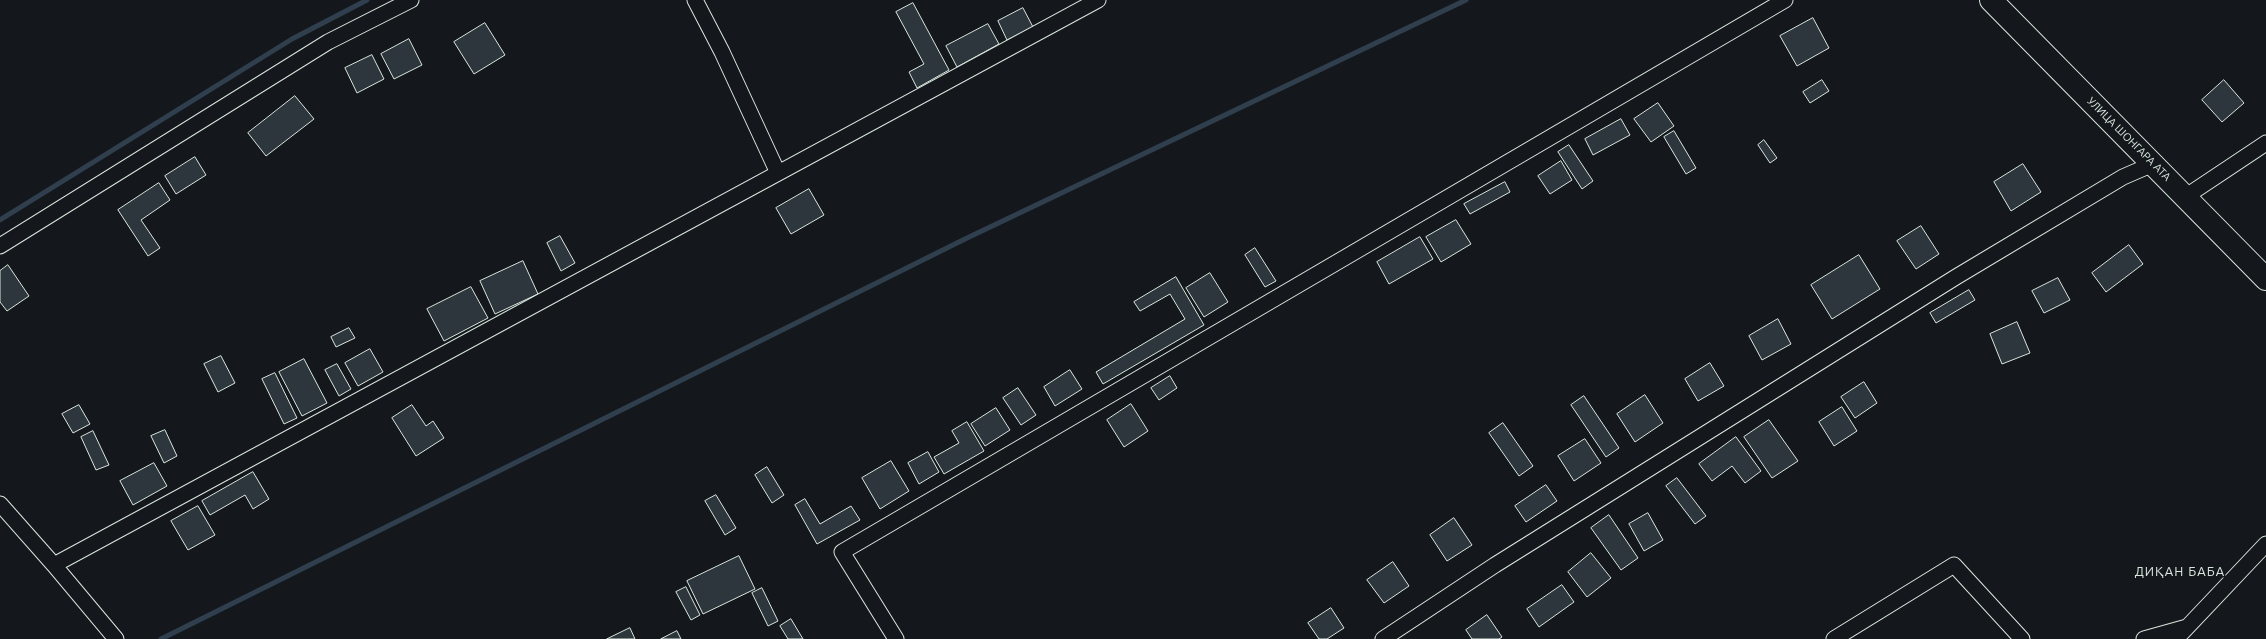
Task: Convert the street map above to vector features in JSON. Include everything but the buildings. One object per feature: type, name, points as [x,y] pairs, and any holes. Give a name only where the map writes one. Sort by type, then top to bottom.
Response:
[{"type":"main road","name":"УЛИЦА ШОНГАРА АТА","points":[[1992,0],[2266,279]]},
{"type":"street","points":[[0,246],[328,42],[411,0]]},
{"type":"street","points":[[695,0],[722,52],[778,173]]},
{"type":"street","points":[[54,565],[1098,0]]},
{"type":"street","points":[[896,639],[842,552],[1785,0]]},
{"type":"street","points":[[2185,197],[2266,143]]},
{"type":"street","points":[[1384,639],[1495,565],[1956,277],[2123,177],[2153,164]]},
{"type":"street","points":[[0,504],[54,565],[116,639]]},
{"type":"street","points":[[2176,639],[2266,544]]},
{"type":"street","points":[[1834,639],[1954,565],[2022,639]]},
{"type":"street","points":[[2144,639],[2187,627]]},
{"type":"waterway","points":[[0,220],[292,39],[367,0]]},
{"type":"waterway","points":[[161,639],[965,239],[1466,0]]},
{"type":"district","name":"ДИҚАН БАБА","points":[[2180,572]]}]
